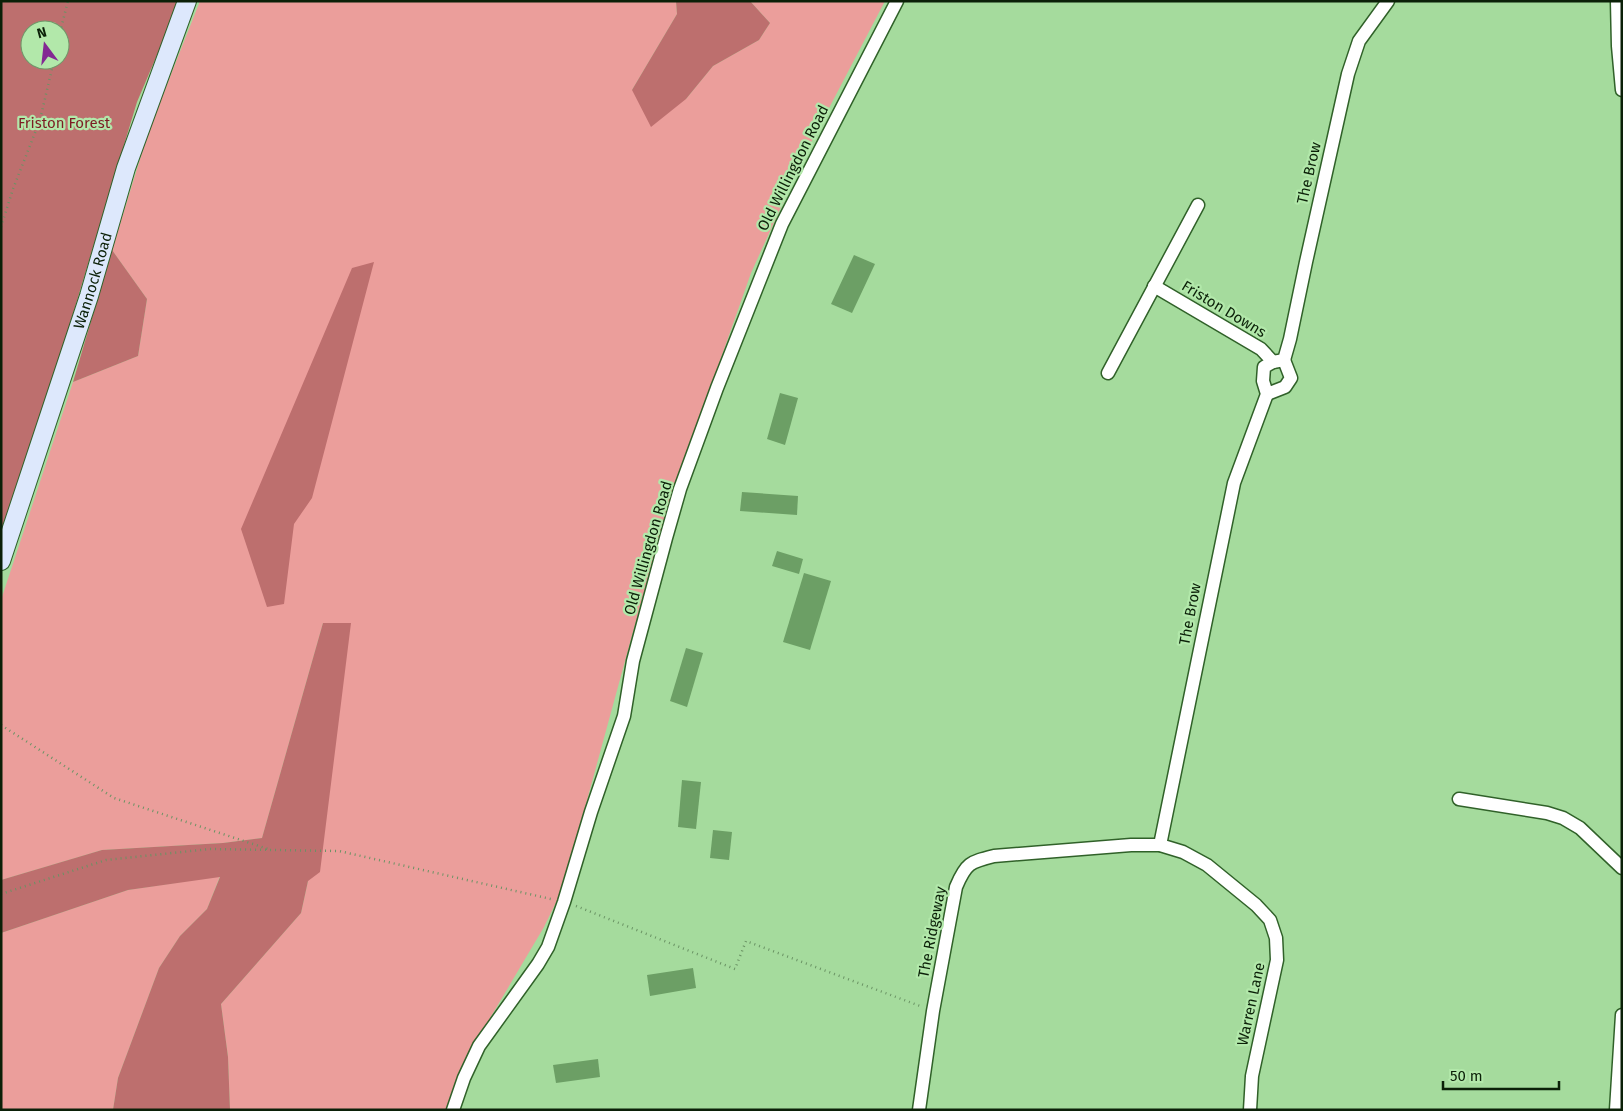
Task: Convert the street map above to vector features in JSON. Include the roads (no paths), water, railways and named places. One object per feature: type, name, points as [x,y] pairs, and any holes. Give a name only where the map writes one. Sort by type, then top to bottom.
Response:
[{"type":"street","name":"Wannock Road","points":[[1,560],[88,296],[126,168],[187,1]]},
{"type":"street","name":"Old Willingdon Road","points":[[453,1110],[464,1078],[479,1046],[548,947],[624,716],[634,661],[680,489],[717,388],[782,224],[897,1]]},
{"type":"street","name":"The Brow","points":[[1160,845],[1234,483],[1267,394],[1263,381],[1264,368],[1279,361],[1290,339],[1348,74],[1359,41],[1388,1]]},
{"type":"street","points":[[1618,1],[1618,46],[1622,90]]},
{"type":"street","points":[[1108,373],[1198,205]]},
{"type":"street","name":"Friston Downs","points":[[1154,286],[1279,361]]},
{"type":"street","name":"The Brow","points":[[1267,394],[1285,387],[1291,378],[1279,361]]},
{"type":"street","points":[[1459,799],[1547,813],[1563,818],[1580,828],[1622,868]]},
{"type":"street","name":"The Ridgeway","points":[[919,1110],[933,1011],[956,887],[963,870],[975,861],[994,856],[1115,846],[1160,845]]},
{"type":"street","name":"Warren Lane","points":[[1160,845],[1183,852],[1207,866],[1243,894],[1270,920],[1276,938],[1277,960],[1252,1076],[1250,1110]]},
{"type":"street","points":[[1616,1110],[1622,1015]]},
{"type":"park label","name":"Friston Forest","points":[[64,123]]}]
